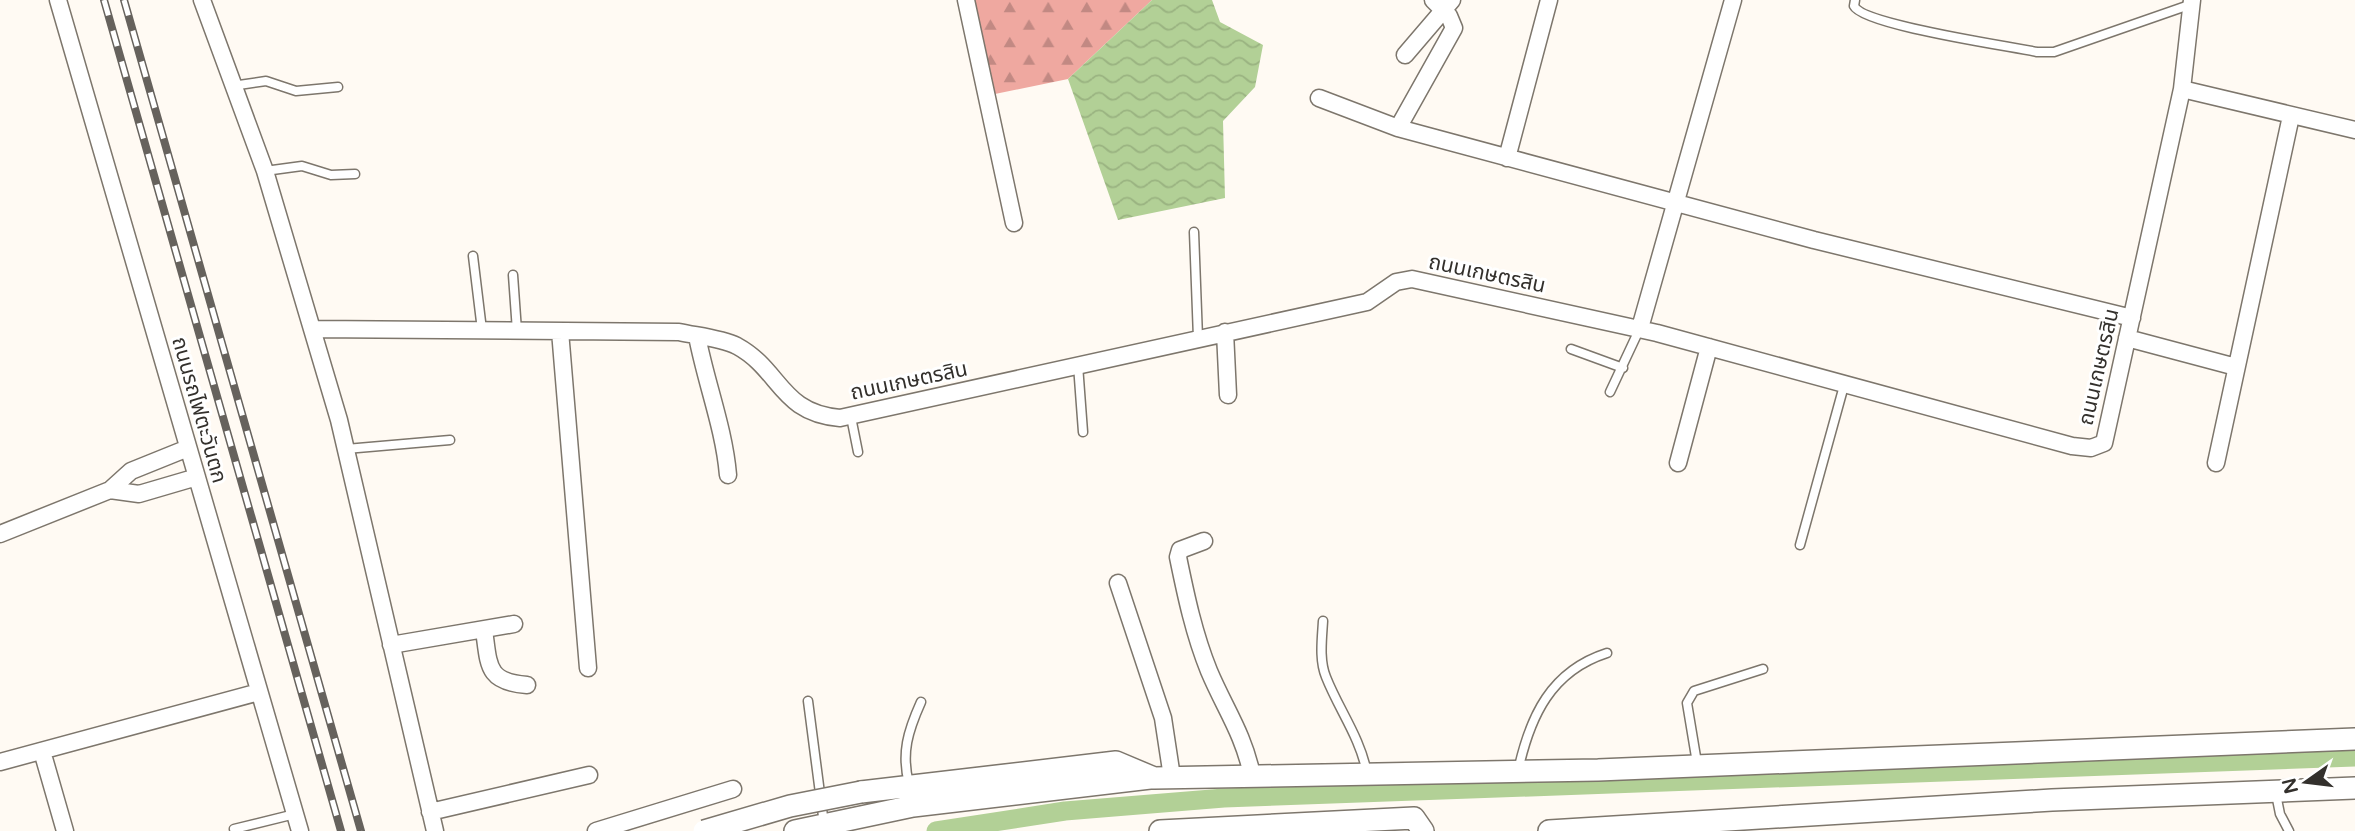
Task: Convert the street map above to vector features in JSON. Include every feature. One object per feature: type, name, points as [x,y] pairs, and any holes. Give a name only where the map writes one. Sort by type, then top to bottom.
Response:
[{"type":"street","name":"ถนนรถไฟตะวันตก","points":[[58,0],[300,831]]},
{"type":"street","points":[[204,0],[265,171],[313,329],[346,449],[435,831]]},
{"type":"street","points":[[966,0],[1014,223]]},
{"type":"street","points":[[1507,158],[1549,0]]},
{"type":"street","points":[[1640,328],[1733,0]]},
{"type":"street","name":"ถนนเกษตรสิน","points":[[313,329],[679,332],[735,345],[758,361],[792,401],[827,417],[851,416],[1367,302],[1396,282],[1412,279],[1640,328],[2072,446],[2091,448],[2104,443],[2182,89],[2192,2]]},
{"type":"street","points":[[1398,128],[1450,38],[1454,26],[1443,4],[1405,55]]},
{"type":"street","points":[[2182,89],[2355,130]]},
{"type":"street","points":[[1320,98],[1398,128],[1507,158],[1674,203],[2132,318]]},
{"type":"street","points":[[2216,463],[2291,116]]},
{"type":"street","points":[[560,331],[588,668]]},
{"type":"street","points":[[1225,332],[1228,395]]},
{"type":"street","points":[[696,336],[708,392],[722,432],[728,475]]},
{"type":"street","points":[[2127,338],[2236,367]]},
{"type":"street","points":[[1678,463],[1709,346]]},
{"type":"street","points":[[0,534],[110,490],[131,471],[188,448]]},
{"type":"street","points":[[110,490],[139,494],[197,477]]},
{"type":"street","points":[[1204,541],[1187,545],[1180,550],[1178,557],[1189,609],[1209,672],[1245,742],[1252,775]]},
{"type":"street","points":[[1118,583],[1163,718],[1163,777]]},
{"type":"street","points":[[391,645],[514,624]]},
{"type":"street","points":[[484,630],[488,662],[497,678],[506,683],[527,685]]},
{"type":"street","points":[[0,762],[259,692]]},
{"type":"street","points":[[795,831],[913,806],[1163,777],[1698,766],[2355,739]]},
{"type":"street","points":[[41,751],[65,831]]},
{"type":"street","points":[[704,831],[820,800],[909,784],[1116,762],[1163,777]]},
{"type":"street","points":[[430,812],[589,775]]},
{"type":"street","points":[[1549,831],[1793,824],[2052,800],[2355,788]]},
{"type":"street","points":[[596,831],[733,789]]},
{"type":"street","points":[[1160,831],[1414,818],[1423,831]]},
{"type":"lane","points":[[1855,0],[1854,6],[1860,14],[1902,26],[2054,52],[2192,2]]},
{"type":"lane","points":[[233,86],[266,81],[296,91],[338,87]]},
{"type":"lane","points":[[265,171],[302,166],[331,175],[355,174]]},
{"type":"lane","points":[[1194,232],[1198,338]]},
{"type":"lane","points":[[473,256],[482,330]]},
{"type":"lane","points":[[513,275],[517,331]]},
{"type":"lane","points":[[1610,392],[1640,328]]},
{"type":"lane","points":[[1571,349],[1623,368]]},
{"type":"lane","points":[[1078,365],[1083,432]]},
{"type":"lane","points":[[1800,545],[1844,382]]},
{"type":"lane","points":[[851,416],[858,452]]},
{"type":"lane","points":[[346,449],[450,440]]},
{"type":"lane","points":[[1323,621],[1322,663],[1325,676],[1358,739],[1367,773]]},
{"type":"lane","points":[[1518,771],[1533,725],[1553,687],[1583,661],[1607,653]]},
{"type":"lane","points":[[1698,766],[1688,703],[1695,691],[1763,669]]},
{"type":"lane","points":[[808,701],[824,824]]},
{"type":"lane","points":[[909,784],[904,765],[904,748],[921,702]]},
{"type":"lane","points":[[2275,791],[2280,814],[2289,831]]},
{"type":"lane","points":[[234,829],[295,814]]},
{"type":"green space","points":[[974,0],[1152,0],[1068,79],[995,94]]},
{"type":"water","points":[[1152,0],[1212,0],[1220,22],[1263,45],[1255,87],[1223,121],[1225,198],[1118,220],[1068,79]]},
{"type":"waterway","points":[[936,831],[1065,811],[1224,798],[2355,757]]},
{"type":"railway","points":[[104,0],[341,831]]},
{"type":"railway","points":[[124,0],[361,831]]}]
